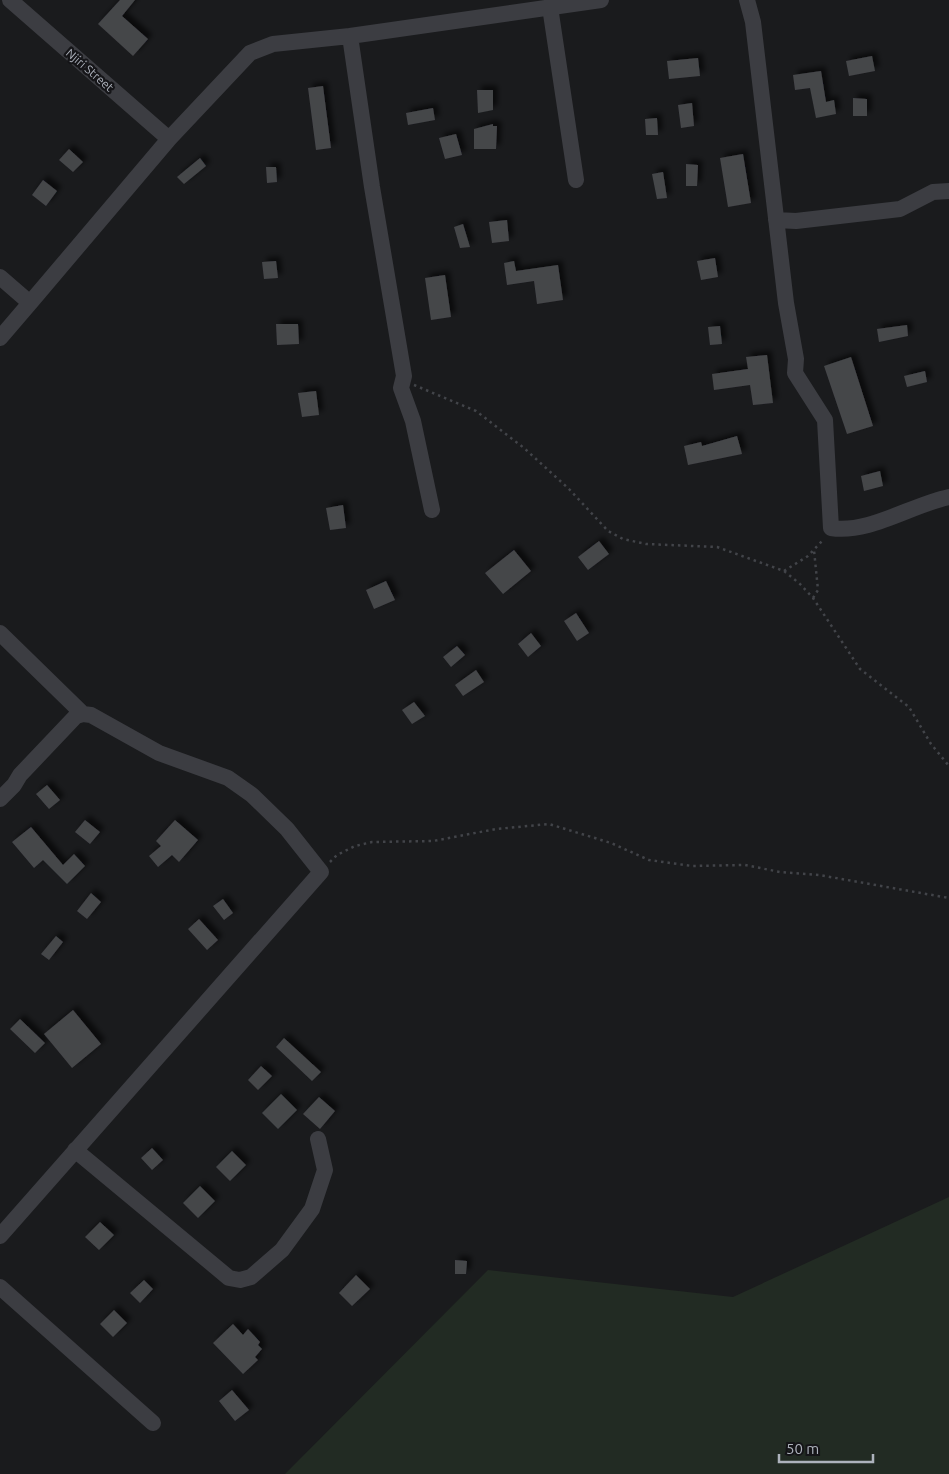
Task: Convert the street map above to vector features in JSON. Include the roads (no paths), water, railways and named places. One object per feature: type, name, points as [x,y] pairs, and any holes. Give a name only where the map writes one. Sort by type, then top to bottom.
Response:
[{"type":"street","name":"Njiri Street","points":[[10,0],[169,139]]},
{"type":"street","points":[[0,338],[169,139],[250,53],[274,44],[350,36],[601,0]]},
{"type":"street","points":[[747,0],[752,22],[776,220],[796,358],[795,373],[825,420],[831,528],[853,530],[928,502],[949,497]]},
{"type":"street","points":[[550,7],[576,180]]},
{"type":"street","points":[[350,36],[372,187],[404,376],[400,388],[413,421],[432,510]]},
{"type":"street","points":[[776,220],[796,220],[900,209],[933,192],[949,191]]},
{"type":"street","points":[[0,278],[30,302]]},
{"type":"street","points":[[0,633],[83,714]]},
{"type":"street","points":[[0,799],[14,785],[20,774],[76,716],[91,714],[159,753],[228,778],[252,795],[287,829],[321,872],[0,1236]]},
{"type":"street","points":[[74,1150],[229,1278],[240,1280],[251,1277],[282,1250],[312,1209],[325,1170],[318,1139]]},
{"type":"street","points":[[0,1287],[153,1422]]}]
